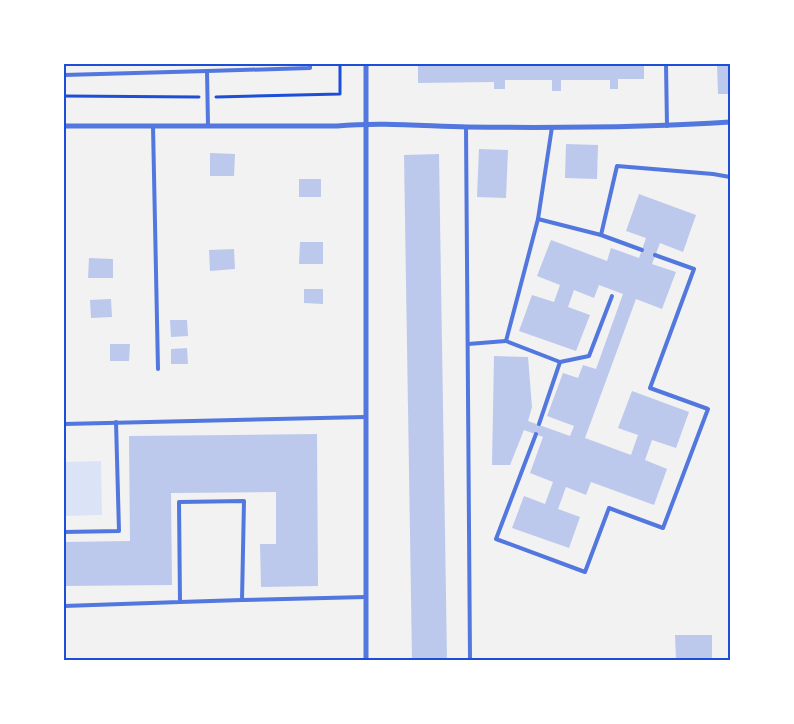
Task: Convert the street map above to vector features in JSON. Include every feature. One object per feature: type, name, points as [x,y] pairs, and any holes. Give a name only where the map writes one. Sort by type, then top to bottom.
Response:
[{"type":"street","points":[[366,64],[366,660]]},
{"type":"street","points":[[64,126],[337,126],[366,123],[466,127],[667,127],[730,122]]},
{"type":"lane","points":[[64,75],[310,68],[310,64]]},
{"type":"lane","points":[[666,64],[667,127]]},
{"type":"lane","points":[[207,71],[208,125]]},
{"type":"lane","points":[[153,126],[158,369]]},
{"type":"lane","points":[[466,127],[470,660]]},
{"type":"lane","points":[[506,341],[538,219],[552,127]]},
{"type":"lane","points":[[601,235],[616,166],[730,177]]},
{"type":"lane","points":[[538,219],[601,235],[642,250]]},
{"type":"lane","points":[[536,434],[496,539],[585,572],[609,508],[663,528],[708,409],[650,388],[694,269],[655,255]]},
{"type":"lane","points":[[468,344],[506,341],[560,362],[589,356],[612,296]]},
{"type":"lane","points":[[538,424],[560,362]]},
{"type":"lane","points":[[64,424],[365,416]]},
{"type":"lane","points":[[64,532],[119,531],[116,422]]},
{"type":"lane","points":[[180,602],[179,502],[244,501],[242,600]]},
{"type":"lane","points":[[64,606],[366,597]]},
{"type":"shaded area","points":[[101,461],[102,515],[64,516],[64,462]]},
{"type":"building","points":[[418,64],[644,64],[644,79],[618,79],[618,89],[610,89],[610,80],[561,80],[561,91],[552,91],[552,80],[505,80],[505,89],[494,89],[494,82],[418,83]]},
{"type":"building","points":[[717,64],[730,64],[730,94],[718,94]]},
{"type":"building","points":[[566,144],[598,145],[597,179],[565,178]]},
{"type":"building","points":[[479,149],[508,150],[506,198],[477,197]]},
{"type":"building","points":[[210,153],[235,154],[234,176],[210,176]]},
{"type":"building","points":[[439,154],[447,660],[412,660],[404,155]]},
{"type":"building","points":[[299,179],[321,179],[321,197],[299,197]]},
{"type":"building","points":[[639,194],[696,215],[683,252],[660,243],[652,264],[676,272],[662,309],[636,299],[585,438],[631,455],[638,435],[618,428],[632,391],[689,412],[676,448],[652,440],[645,460],[667,469],[654,505],[591,482],[586,495],[566,487],[558,509],[580,517],[569,548],[512,528],[524,496],[545,504],[553,482],[530,473],[543,437],[524,430],[510,465],[492,465],[494,356],[528,357],[532,407],[528,421],[570,436],[574,426],[547,416],[563,373],[578,378],[583,365],[596,369],[623,294],[599,285],[594,298],[574,290],[568,307],[590,315],[576,351],[519,331],[532,295],[554,302],[560,285],[537,276],[551,240],[607,261],[611,248],[639,258],[646,238],[626,231]]},
{"type":"building","points":[[300,242],[323,242],[323,264],[299,264]]},
{"type":"building","points":[[234,249],[235,269],[210,271],[209,250]]},
{"type":"building","points":[[89,258],[113,259],[113,278],[88,278]]},
{"type":"building","points":[[304,289],[323,289],[323,304],[304,303]]},
{"type":"building","points":[[111,299],[112,317],[91,318],[90,300]]},
{"type":"building","points":[[170,320],[187,320],[188,336],[171,337]]},
{"type":"building","points":[[110,344],[130,344],[129,361],[110,361]]},
{"type":"building","points":[[187,348],[188,364],[171,364],[171,349]]},
{"type":"building","points":[[317,434],[318,586],[261,587],[260,544],[276,544],[276,492],[171,493],[172,585],[64,586],[64,542],[130,541],[129,436]]},
{"type":"building","points":[[675,635],[712,635],[712,660],[676,660]]}]
